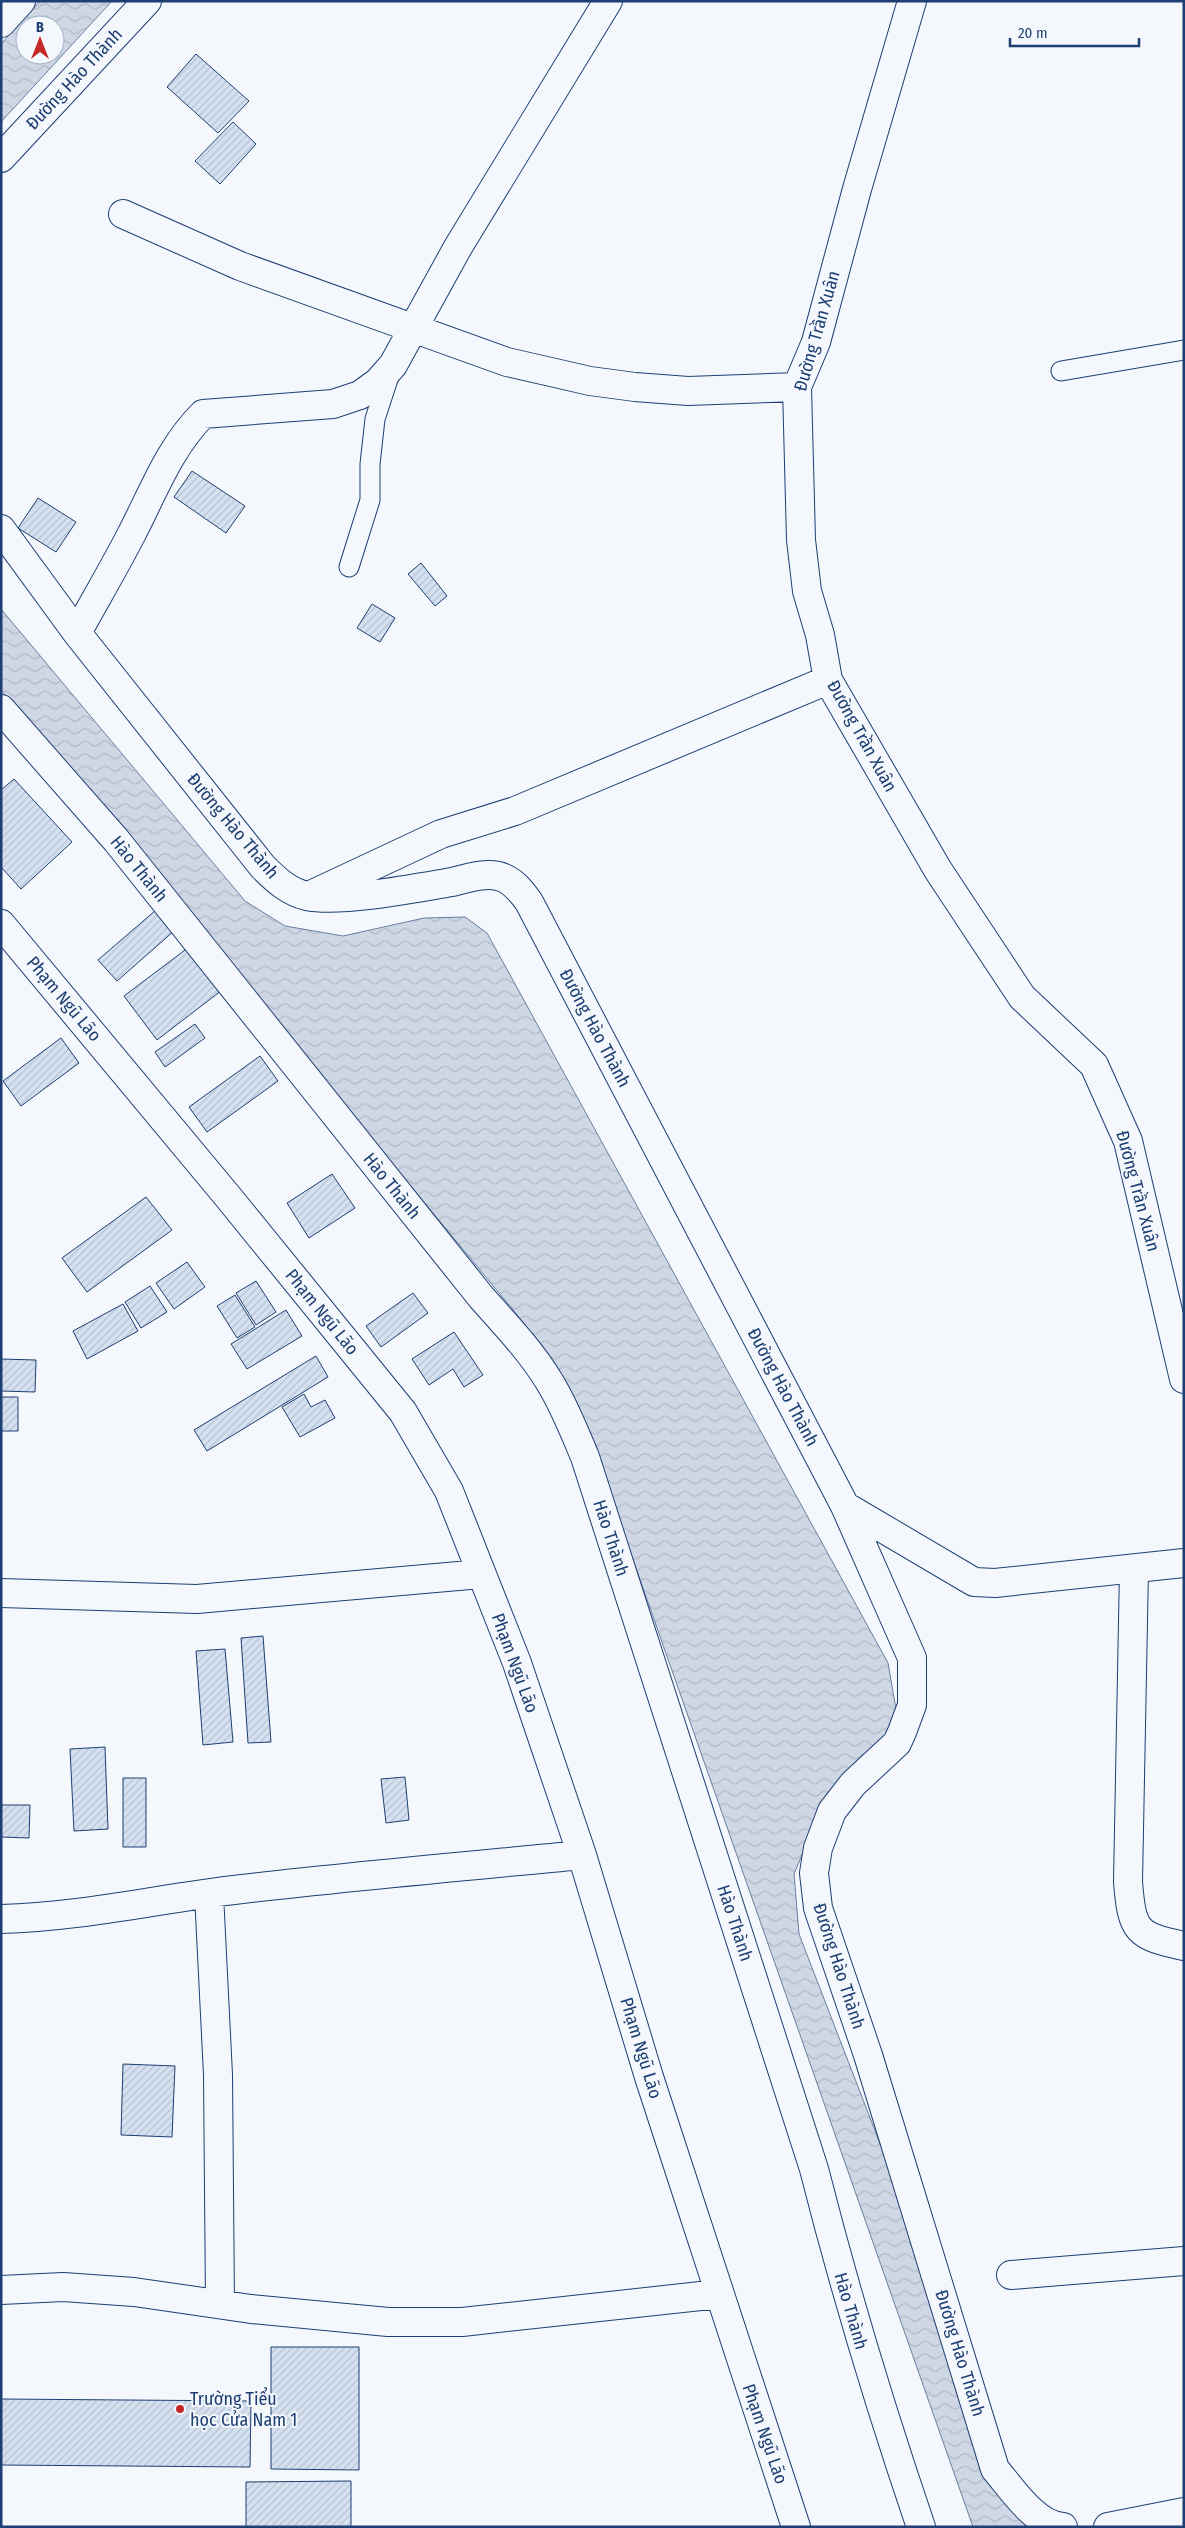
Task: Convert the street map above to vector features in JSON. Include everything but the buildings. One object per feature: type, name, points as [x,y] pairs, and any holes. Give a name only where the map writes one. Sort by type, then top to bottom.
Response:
[{"type":"street","points":[[1,24],[21,1]]},
{"type":"street","name":"Đường Hào Thành","points":[[1,158],[147,1]]},
{"type":"street","points":[[77,633],[131,535],[169,458],[190,426],[203,414],[333,404],[360,395],[378,382],[392,364],[413,330],[458,247],[598,21],[608,1]]},
{"type":"street","name":"Đường Trần Xuân","points":[[912,1],[857,189],[816,342],[797,387],[803,557],[807,592],[820,635],[828,680],[938,870],[1022,997],[1094,1065],[1128,1141],[1184,1379]]},
{"type":"street","points":[[123,214],[240,266],[413,330],[507,362],[590,381],[688,391],[797,387]]},
{"type":"street","name":"Đường Hào Thành","points":[[1,529],[77,633],[263,868],[284,887],[308,896],[345,897],[422,887],[483,875],[503,877],[518,887],[529,902],[846,1506],[912,1658],[912,1705],[897,1743],[853,1784],[832,1811],[818,1848],[814,1873],[818,1908],[868,2055],[995,2469],[1030,2511],[1062,2527]]},
{"type":"street","points":[[308,896],[441,834],[515,810],[828,680]]},
{"type":"street","name":"Hào Thành","points":[[1,709],[116,840],[481,1297],[520,1341],[548,1380],[569,1417],[585,1457],[814,2169],[841,2275],[874,2388],[921,2527]]},
{"type":"street","name":"Phạm Ngũ Lão","points":[[1,924],[229,1198],[403,1412],[449,1491],[517,1664],[582,1855],[649,2077],[796,2527]]},
{"type":"street","points":[[846,1506],[974,1582],[995,1583],[1184,1563]]},
{"type":"street","points":[[1134,1569],[1128,1882],[1130,1910],[1140,1931],[1153,1940],[1184,1946]]},
{"type":"street","points":[[1,1593],[197,1600],[481,1574]]},
{"type":"street","points":[[1,1919],[38,1918],[240,1889],[582,1855]]},
{"type":"street","points":[[210,1894],[218,2075],[220,2304]]},
{"type":"street","points":[[1011,2275],[1184,2261]]},
{"type":"street","points":[[1,2290],[63,2287],[134,2292],[220,2304],[388,2322],[462,2322],[719,2294]]},
{"type":"street","points":[[1108,2527],[1184,2512]]},
{"type":"lane","points":[[1061,371],[1184,350]]},
{"type":"lane","points":[[349,566],[370,500],[370,464],[375,419],[392,364]]},
{"type":"water","points":[[40,1],[112,1],[65,52],[65,15],[27,15]]},
{"type":"water","points":[[15,29],[15,65],[53,65],[1,122],[1,44]]},
{"type":"water","points":[[1,609],[245,901],[285,926],[343,936],[424,918],[465,917],[487,933],[888,1663],[897,1715],[889,1748],[810,1836],[794,1874],[799,1934],[1020,2506],[1033,2527],[973,2527],[598,1460],[568,1385],[523,1322],[1,690]]},
{"type":"place","name":"Trường Tiểu học Cửa Nam 1","points":[[180,2409]]}]
